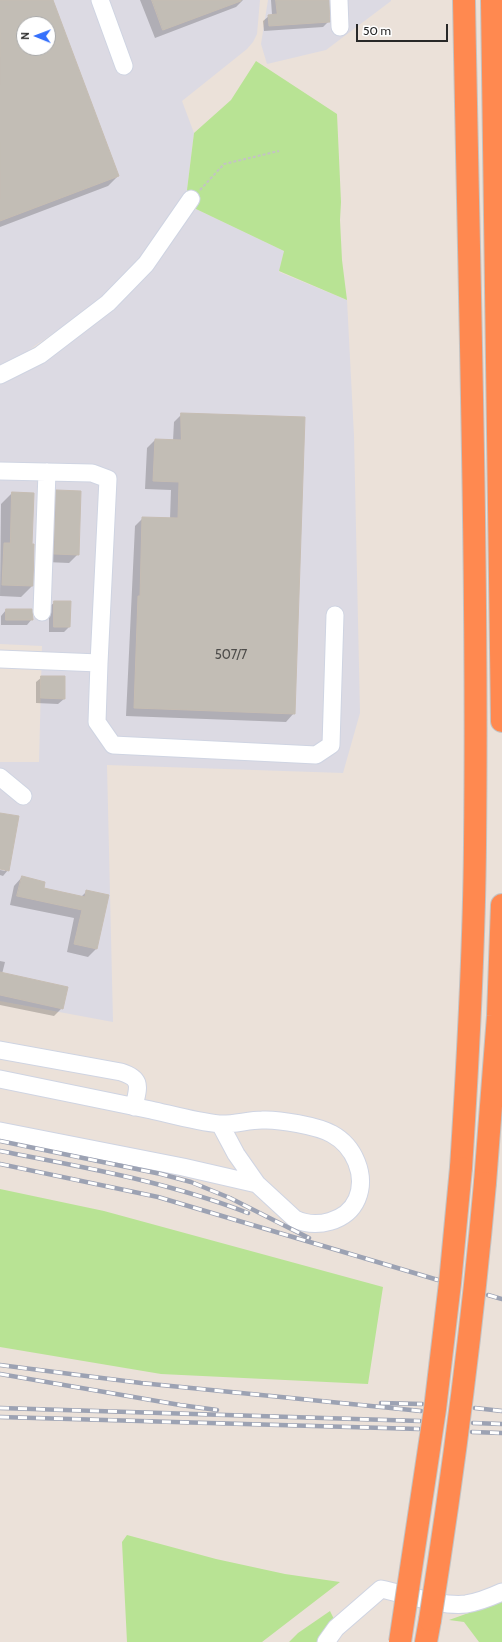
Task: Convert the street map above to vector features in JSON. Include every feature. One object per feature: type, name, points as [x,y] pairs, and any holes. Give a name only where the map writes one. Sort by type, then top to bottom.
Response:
[{"type":"highway","points":[[400,1642],[435,1409],[450,1282],[461,1168],[470,1021],[475,846],[474,568],[464,0]]},
{"type":"highway","points":[[492,0],[502,720]]},
{"type":"highway","points":[[426,1642],[461,1411],[475,1298],[497,1024],[502,905]]},
{"type":"lane","points":[[100,0],[124,66]]},
{"type":"lane","points":[[339,0],[340,27]]},
{"type":"lane","points":[[0,376],[40,355],[108,303],[146,264],[191,199]]},
{"type":"lane","points":[[0,471],[92,473],[108,479],[97,722],[113,744],[316,755],[331,744],[335,615]]},
{"type":"lane","points":[[42,612],[47,472]]},
{"type":"lane","points":[[0,659],[99,663]]},
{"type":"lane","points":[[0,777],[23,796]]},
{"type":"lane","points":[[0,1050],[121,1072],[130,1075],[137,1080],[138,1086],[134,1107]]},
{"type":"lane","points":[[0,1079],[220,1124],[274,1120],[314,1128],[332,1134],[343,1142],[350,1150],[359,1169],[361,1180],[357,1200],[350,1209],[332,1222],[311,1224],[302,1223],[289,1215],[257,1184],[236,1154],[220,1124]]},
{"type":"lane","points":[[0,1130],[183,1167],[257,1184]]},
{"type":"lane","points":[[326,1642],[336,1628],[381,1589],[446,1603],[460,1604],[475,1602],[502,1592]]},
{"type":"path","points":[[191,199],[224,164],[279,151]]},
{"type":"shaded area","points":[[0,0],[260,0],[257,34],[253,42],[247,49],[182,101],[194,133],[187,190],[170,225],[123,285],[26,352],[0,366]]},
{"type":"shaded area","points":[[268,0],[391,1],[326,50],[267,64],[261,44]]},
{"type":"shaded area","points":[[196,209],[284,251],[279,272],[347,300],[354,436],[360,713],[343,773],[107,765],[113,1022],[0,1001],[0,762],[39,762],[42,646],[0,644],[0,381],[91,321]]},
{"type":"green space","points":[[256,61],[337,114],[342,260],[347,300],[279,271],[284,251],[196,209],[187,190],[194,133],[231,100]]},
{"type":"green space","points":[[0,1189],[104,1211],[383,1287],[368,1384],[161,1374],[0,1347]]},
{"type":"green space","points":[[127,1535],[216,1559],[285,1574],[340,1582],[262,1642],[127,1642],[122,1542]]},
{"type":"green space","points":[[502,1601],[502,1642],[479,1642],[464,1622],[449,1620]]},
{"type":"green space","points":[[330,1611],[336,1623],[321,1642],[289,1642],[298,1633]]},
{"type":"building","points":[[0,0],[53,0],[119,176],[0,221]]},
{"type":"building","points":[[152,0],[241,0],[241,1],[163,30]]},
{"type":"building","points":[[276,0],[329,0],[330,22],[269,26],[268,15],[277,14]]},
{"type":"building","points":[[181,413],[305,417],[295,714],[134,708],[138,596],[140,596],[142,517],[178,518],[179,482],[153,481],[155,439],[181,440]]},
{"type":"building","points":[[56,490],[81,491],[79,555],[54,554]]},
{"type":"building","points":[[12,492],[34,493],[32,544],[34,544],[33,586],[2,585],[4,543],[10,543]]},
{"type":"building","points":[[54,601],[71,601],[70,627],[54,627]]},
{"type":"building","points":[[6,609],[32,609],[33,620],[6,620]]},
{"type":"building","points":[[41,676],[65,676],[65,699],[41,698]]},
{"type":"building","points":[[0,813],[19,816],[9,871],[0,869]]},
{"type":"building","points":[[22,876],[45,882],[44,888],[85,897],[86,890],[109,895],[97,949],[74,944],[82,910],[17,896]]},
{"type":"building","points":[[0,972],[68,987],[63,1009],[0,995]]},
{"type":"railway","points":[[0,1141],[161,1174],[191,1182],[230,1198],[309,1238]]},
{"type":"railway","points":[[0,1151],[126,1176],[187,1192],[248,1213]]},
{"type":"railway","points":[[0,1164],[158,1197],[438,1280]]},
{"type":"railway","points":[[488,1295],[502,1299]]},
{"type":"railway","points":[[0,1365],[141,1383],[421,1411]]},
{"type":"railway","points":[[0,1374],[217,1410]]},
{"type":"railway","points":[[381,1403],[422,1404]]},
{"type":"railway","points":[[0,1408],[420,1421]]},
{"type":"railway","points":[[475,1408],[502,1411]]},
{"type":"railway","points":[[0,1417],[419,1429]]},
{"type":"railway","points":[[473,1423],[502,1424]]},
{"type":"railway","points":[[472,1432],[502,1433]]}]
